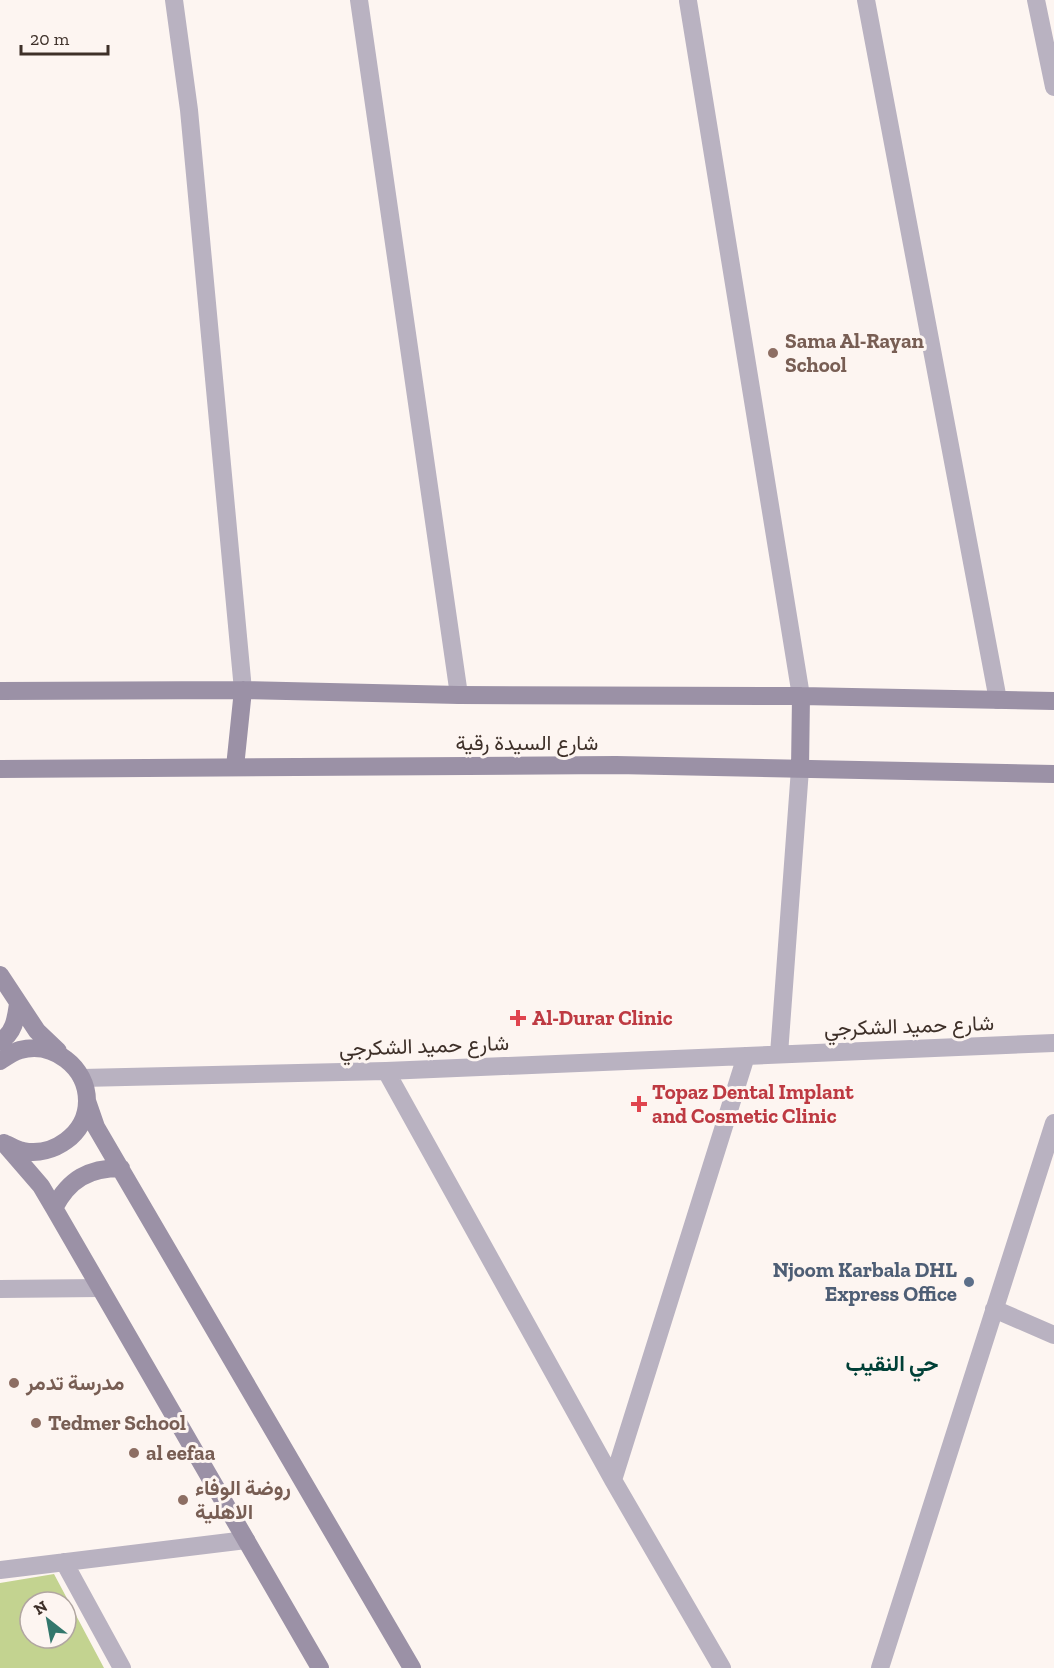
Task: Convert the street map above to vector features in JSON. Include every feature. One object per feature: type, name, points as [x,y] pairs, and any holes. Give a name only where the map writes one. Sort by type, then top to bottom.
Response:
[{"type":"main road","points":[[235,767],[243,690]]},
{"type":"main road","points":[[0,691],[243,690],[459,695],[801,696],[1054,700]]},
{"type":"main road","points":[[800,769],[801,696]]},
{"type":"main road","name":"شارع السيدة رقية","points":[[0,769],[616,765],[1054,774]]},
{"type":"main road","points":[[0,975],[37,1031],[64,1056],[82,1078],[96,1127],[412,1668]]},
{"type":"main road","points":[[0,1041],[5,1039],[16,1023],[18,1004]]},
{"type":"main road","points":[[0,1061],[19,1050],[42,1048],[64,1056]]},
{"type":"main road","points":[[2,1141],[21,1151],[30,1152],[58,1147],[73,1136],[83,1120],[87,1101]]},
{"type":"main road","points":[[2,1141],[40,1186],[54,1208],[320,1668]]},
{"type":"main road","points":[[54,1208],[61,1195],[81,1177],[93,1171],[121,1167]]},
{"type":"street","points":[[174,0],[189,110],[243,690]]},
{"type":"street","points":[[358,0],[459,695]]},
{"type":"street","points":[[866,0],[998,700]]},
{"type":"street","points":[[1036,0],[1054,87]]},
{"type":"street","points":[[688,1],[801,696]]},
{"type":"street","points":[[779,1054],[800,769]]},
{"type":"street","name":"شارع حميد الشكرجي","points":[[82,1078],[386,1071],[1054,1043]]},
{"type":"street","points":[[613,1480],[746,1056]]},
{"type":"street","points":[[386,1071],[613,1480],[722,1668]]},
{"type":"street","points":[[880,1668],[1054,1123]]},
{"type":"street","points":[[0,1289],[100,1288]]},
{"type":"street","points":[[994,1309],[1054,1335]]},
{"type":"street","points":[[0,1570],[246,1540]]},
{"type":"street","points":[[64,1562],[122,1668]]},
{"type":"green space","points":[[54,1574],[63,1590],[18,1590],[18,1650],[78,1650],[78,1619],[104,1668],[0,1668],[0,1583]]},
{"type":"place","name":"Sama Al-Rayan School","points":[[773,353]]},
{"type":"place","name":"Al-Durar Clinic","points":[[518,1018]]},
{"type":"place","name":"Topaz Dental Implant and Cosmetic Clinic","points":[[639,1104]]},
{"type":"place","name":"Njoom Karbala DHL Express Office","points":[[969,1282]]},
{"type":"place","name":"مدرسة تدمر","points":[[14,1383]]},
{"type":"place","name":"Tedmer School","points":[[36,1423]]},
{"type":"place","name":"al eefaa","points":[[134,1453]]},
{"type":"place","name":"روضة الوفاء الاهلية","points":[[183,1500]]},
{"type":"district","name":"حي النقيب","points":[[892,1363]]}]
